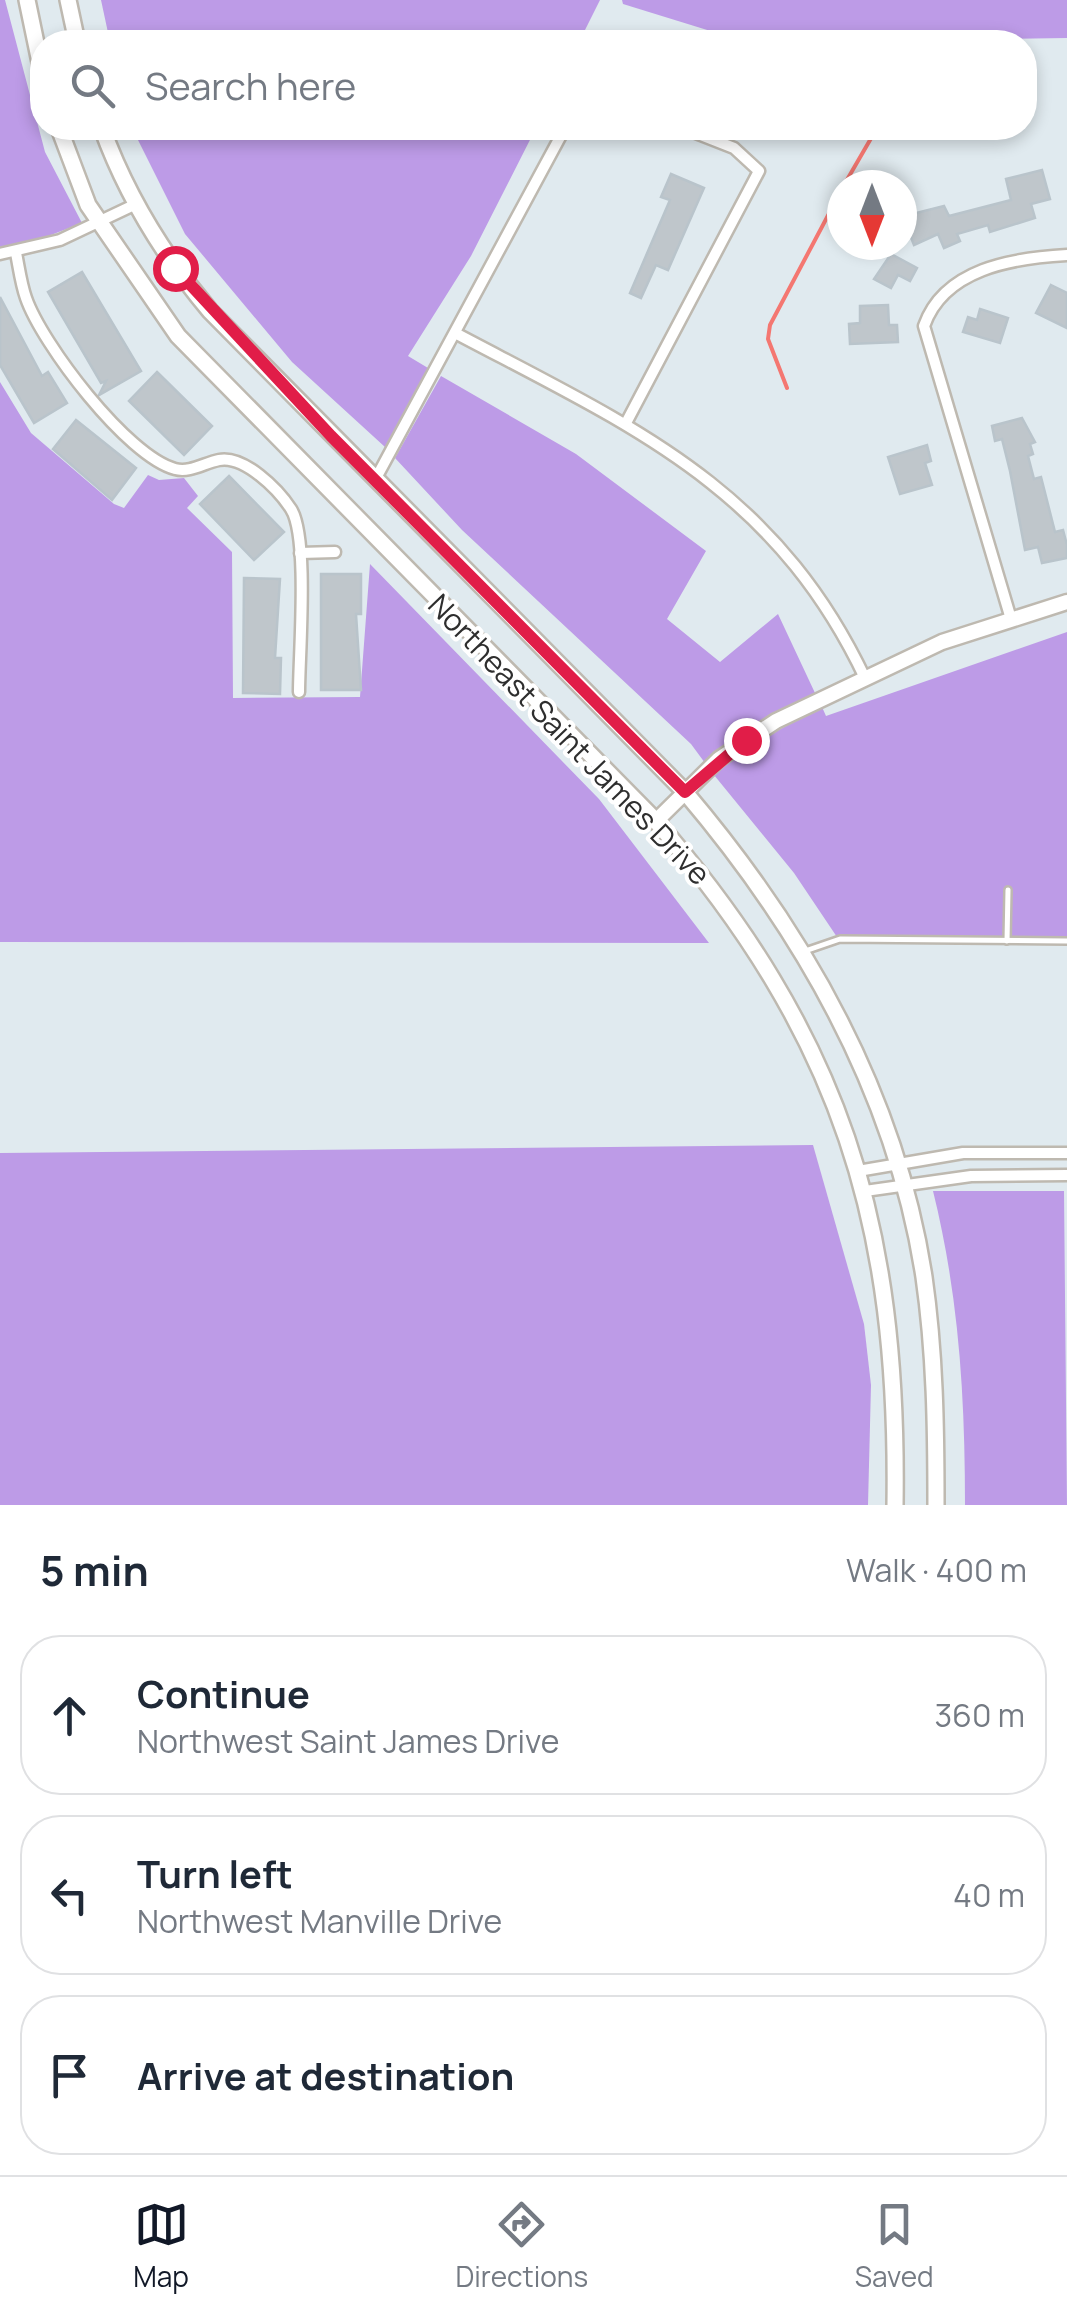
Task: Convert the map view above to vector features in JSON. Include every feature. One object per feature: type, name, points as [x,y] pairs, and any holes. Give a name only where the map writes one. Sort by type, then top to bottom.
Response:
[{"type":"main road","points":[[27,0],[33,30]]},
{"type":"main road","points":[[68,0],[74,30]]},
{"type":"main road","name":"Northeast Saint James Drive","points":[[64,140],[100,224],[143,292],[210,372],[656,821],[708,882],[778,986],[822,1073],[865,1191],[893,1346],[896,1505]]},
{"type":"main road","points":[[107,140],[134,204],[175,268],[210,311],[685,792],[738,856],[803,952],[863,1070],[903,1184],[924,1274],[932,1346],[936,1505]]},
{"type":"street","points":[[374,480],[559,140]]},
{"type":"street","points":[[626,423],[759,171],[734,148],[714,140]]},
{"type":"street","points":[[0,254],[16,253],[100,224],[134,204]]},
{"type":"street","points":[[16,253],[26,299],[93,404],[164,464],[178,470],[230,458],[244,463],[291,508],[300,552],[299,692]]},
{"type":"street","points":[[1011,619],[924,326],[933,301],[955,280],[1035,256],[1067,255]]},
{"type":"street","points":[[456,334],[626,423],[724,490],[798,566],[865,678]]},
{"type":"street","points":[[300,552],[335,552]]},
{"type":"street","points":[[656,821],[746,740],[942,642],[1067,602]]},
{"type":"street","points":[[858,1171],[963,1153],[1067,1153]]},
{"type":"street","points":[[865,1191],[971,1176],[1067,1175]]},
{"type":"lane","points":[[1007,942],[1008,890]]},
{"type":"lane","points":[[803,952],[840,939],[1067,942]]},
{"type":"shaded area","points":[[0,0],[5,0],[30,95],[30,140],[42,140],[82,223],[38,240],[0,247]]},
{"type":"shaded area","points":[[101,0],[600,0],[585,30],[107,30]]},
{"type":"shaded area","points":[[622,0],[1067,0],[1067,38],[1037,38],[1037,30],[707,30],[623,4]]},
{"type":"shaded area","points":[[138,140],[530,140],[471,256],[408,356],[428,368],[385,447],[292,362],[185,234]]},
{"type":"shaded area","points":[[441,376],[576,454],[706,551],[667,619],[720,662],[778,614],[815,693],[742,732],[705,763],[691,744],[462,530],[395,458]]},
{"type":"shaded area","points":[[0,382],[31,433],[114,504],[124,508],[148,475],[159,480],[184,478],[198,496],[187,508],[232,552],[233,698],[360,697],[370,564],[599,799],[709,943],[0,942]]},
{"type":"shaded area","points":[[1067,632],[1067,943],[841,943],[794,873],[714,775],[749,746],[822,707],[826,716]]},
{"type":"shaded area","points":[[813,1145],[864,1324],[871,1385],[868,1505],[0,1505],[0,1153]]},
{"type":"shaded area","points":[[933,1191],[1064,1191],[1067,1505],[965,1505],[959,1347]]},
{"type":"building","points":[[1042,170],[1050,199],[1031,204],[1035,218],[990,232],[988,225],[957,234],[960,241],[944,248],[938,234],[917,244],[917,213],[944,206],[949,216],[1011,200],[1006,179]]},
{"type":"building","points":[[671,174],[704,188],[668,270],[656,265],[641,298],[630,293],[670,200],[661,197]]},
{"type":"building","points":[[887,260],[902,260],[917,268],[910,281],[898,275],[891,288],[874,279]]},
{"type":"building","points":[[82,272],[141,371],[99,395],[106,381],[101,383],[48,292]]},
{"type":"building","points":[[1051,285],[1067,293],[1067,328],[1036,313]]},
{"type":"building","points":[[0,297],[42,376],[48,372],[67,403],[34,423],[0,365]]},
{"type":"building","points":[[888,305],[889,325],[897,325],[898,342],[850,344],[849,324],[860,323],[860,306]]},
{"type":"building","points":[[980,309],[1008,318],[1000,343],[963,332],[968,317],[977,320]]},
{"type":"building","points":[[157,372],[212,426],[184,455],[129,401]]},
{"type":"building","points":[[1022,418],[1035,442],[1030,444],[1033,454],[1028,456],[1034,479],[1041,477],[1055,532],[1063,530],[1067,558],[1042,563],[1038,547],[1025,550],[1002,439],[995,441],[992,426]]},
{"type":"building","points":[[76,420],[136,468],[112,500],[53,449]]},
{"type":"building","points":[[927,445],[931,461],[925,463],[932,485],[900,494],[888,457]]},
{"type":"building","points":[[229,476],[284,532],[254,560],[200,504]]},
{"type":"building","points":[[321,574],[361,574],[361,614],[356,614],[361,690],[321,690]]},
{"type":"building","points":[[244,578],[280,579],[275,658],[281,658],[280,694],[243,693]]},
{"type":"waterway","points":[[853,170],[870,140]]},
{"type":"waterway","points":[[787,388],[768,339],[770,325],[827,217]]},
{"type":"route","points":[[175,268],[210,311],[331,436],[685,792],[719,759],[746,740]]}]
